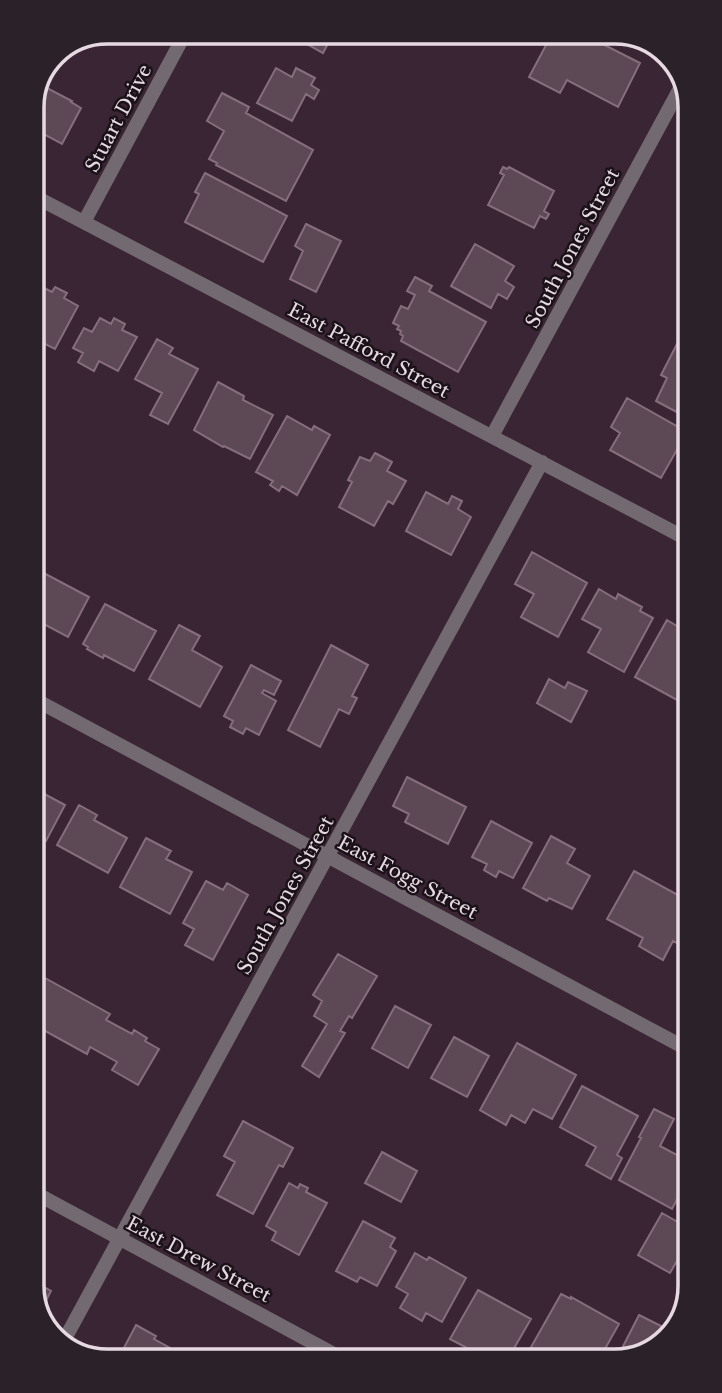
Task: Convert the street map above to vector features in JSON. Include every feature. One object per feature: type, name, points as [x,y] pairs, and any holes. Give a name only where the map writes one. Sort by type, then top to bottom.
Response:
[{"type":"street","name":"Stuart Drive","points":[[84,222],[180,44]]},
{"type":"street","name":"South Jones Street","points":[[492,436],[677,94]]},
{"type":"street","name":"East Pafford Street","points":[[44,201],[678,533]]},
{"type":"street","name":"South Jones Street","points":[[67,1335],[542,463]]},
{"type":"street","name":"East Fogg Street","points":[[44,704],[678,1044]]},
{"type":"street","name":"East Drew Street","points":[[44,1198],[324,1349]]},
{"type":"building","points":[[307,44],[328,44],[323,53]]},
{"type":"building","points":[[547,44],[603,44],[640,63],[618,107],[567,80],[560,93],[529,77]]},
{"type":"building","points":[[276,68],[292,77],[296,68],[315,78],[311,85],[319,90],[314,99],[306,94],[292,121],[257,103]]},
{"type":"building","points":[[47,88],[81,108],[62,144],[44,134]]},
{"type":"building","points":[[222,93],[249,107],[246,113],[313,150],[286,201],[209,159],[224,131],[207,121]]},
{"type":"building","points":[[503,167],[509,167],[554,191],[544,211],[549,214],[546,219],[540,216],[534,228],[488,205],[504,175],[500,173]]},
{"type":"building","points":[[205,173],[287,216],[263,262],[185,222],[199,194],[195,192]]},
{"type":"building","points":[[306,224],[341,241],[316,292],[290,279],[303,251],[295,246]]},
{"type":"building","points":[[475,244],[514,266],[505,281],[514,287],[507,299],[498,294],[491,308],[451,286]]},
{"type":"building","points":[[415,277],[432,286],[429,291],[486,322],[458,372],[401,341],[403,336],[397,329],[399,326],[393,323],[401,306],[408,309],[415,295],[407,291]]},
{"type":"building","points":[[55,287],[67,293],[64,298],[78,306],[55,349],[44,344],[44,288],[52,292]]},
{"type":"building","points":[[100,318],[111,324],[114,318],[125,324],[122,330],[137,337],[118,371],[99,361],[94,371],[78,362],[83,353],[73,348],[84,328],[92,332]]},
{"type":"building","points":[[157,339],[173,348],[169,354],[198,369],[168,424],[150,415],[162,393],[135,379]]},
{"type":"building","points":[[678,342],[678,413],[656,401],[667,378],[661,375]]},
{"type":"building","points":[[218,382],[244,396],[243,400],[273,415],[250,459],[194,430]]},
{"type":"building","points":[[627,398],[678,427],[678,448],[661,478],[610,450],[620,433],[611,427]]},
{"type":"building","points":[[287,416],[312,430],[314,426],[330,435],[297,495],[282,486],[279,491],[270,485],[273,481],[256,472]]},
{"type":"building","points":[[375,453],[392,462],[387,471],[406,481],[393,504],[388,501],[374,526],[339,507],[352,482],[348,480],[360,457],[370,461]]},
{"type":"building","points":[[426,492],[448,504],[452,496],[462,501],[458,509],[471,517],[451,555],[406,531]]},
{"type":"building","points":[[532,552],[587,583],[558,637],[521,617],[534,594],[515,584]]},
{"type":"building","points":[[44,573],[89,597],[68,637],[44,624]]},
{"type":"building","points":[[599,589],[616,599],[618,594],[642,607],[640,611],[653,618],[624,672],[588,652],[601,629],[582,619]]},
{"type":"building","points":[[105,604],[156,631],[134,671],[104,655],[103,658],[83,644]]},
{"type":"building","points":[[667,620],[678,627],[678,701],[635,677]]},
{"type":"building","points":[[179,625],[200,636],[192,650],[222,667],[200,707],[149,679]]},
{"type":"building","points":[[331,645],[368,665],[352,696],[357,698],[349,714],[339,709],[320,747],[288,730]]},
{"type":"building","points":[[251,665],[281,681],[274,695],[264,690],[262,693],[276,701],[259,735],[246,728],[243,734],[230,727],[233,721],[224,716]]},
{"type":"building","points":[[549,679],[565,688],[568,682],[587,691],[571,722],[537,703]]},
{"type":"building","points":[[407,777],[466,807],[448,844],[405,822],[409,814],[393,806]]},
{"type":"building","points":[[44,794],[65,805],[46,841],[44,840]]},
{"type":"building","points":[[79,805],[97,815],[94,820],[127,838],[108,873],[57,845]]},
{"type":"building","points":[[491,821],[532,843],[513,878],[499,871],[496,877],[484,870],[487,864],[472,857]]},
{"type":"building","points":[[551,836],[575,849],[567,863],[590,876],[572,909],[549,898],[547,901],[523,888]]},
{"type":"building","points":[[146,838],[171,851],[166,859],[192,872],[170,914],[120,887]]},
{"type":"building","points":[[634,871],[678,895],[678,944],[673,941],[663,960],[639,946],[643,938],[607,919]]},
{"type":"building","points":[[206,881],[223,890],[227,883],[248,895],[213,960],[185,945],[194,929],[183,923]]},
{"type":"building","points":[[338,954],[377,976],[352,1018],[349,1016],[340,1031],[345,1033],[319,1077],[302,1066],[327,1024],[314,1016],[322,1001],[313,995]]},
{"type":"building","points":[[44,977],[110,1014],[106,1020],[132,1034],[134,1030],[147,1038],[145,1041],[159,1049],[138,1085],[112,1070],[117,1062],[90,1047],[87,1054],[44,1030]]},
{"type":"building","points":[[395,1006],[431,1025],[408,1068],[372,1048]]},
{"type":"building","points":[[454,1037],[489,1056],[467,1097],[431,1078]]},
{"type":"building","points":[[517,1043],[576,1075],[552,1119],[533,1109],[525,1123],[511,1115],[506,1125],[480,1110]]},
{"type":"building","points":[[582,1086],[638,1116],[617,1155],[622,1158],[611,1179],[586,1165],[596,1147],[560,1127]]},
{"type":"building","points":[[654,1109],[674,1119],[660,1146],[678,1156],[678,1198],[672,1209],[619,1180],[641,1138],[639,1137]]},
{"type":"building","points":[[243,1121],[293,1148],[283,1167],[279,1165],[253,1214],[217,1195],[235,1162],[224,1156]]},
{"type":"building","points":[[382,1152],[417,1171],[401,1202],[365,1183]]},
{"type":"building","points":[[289,1183],[298,1188],[300,1184],[308,1188],[306,1192],[327,1203],[299,1255],[272,1240],[276,1232],[266,1226]]},
{"type":"building","points":[[662,1213],[678,1222],[678,1259],[670,1273],[638,1255]]},
{"type":"building","points":[[363,1221],[395,1238],[390,1247],[396,1251],[377,1286],[360,1277],[357,1282],[336,1271]]},
{"type":"building","points":[[415,1253],[427,1260],[429,1257],[466,1278],[442,1322],[426,1313],[422,1321],[400,1308],[408,1294],[396,1287]]},
{"type":"building","points":[[44,1287],[51,1291],[46,1301]]},
{"type":"building","points":[[478,1290],[531,1319],[514,1349],[469,1349],[450,1339]]},
{"type":"building","points":[[561,1294],[619,1324],[605,1349],[530,1349]]},
{"type":"building","points":[[639,1315],[664,1327],[647,1341],[622,1348]]},
{"type":"building","points":[[136,1325],[170,1348],[169,1349],[123,1349]]}]
